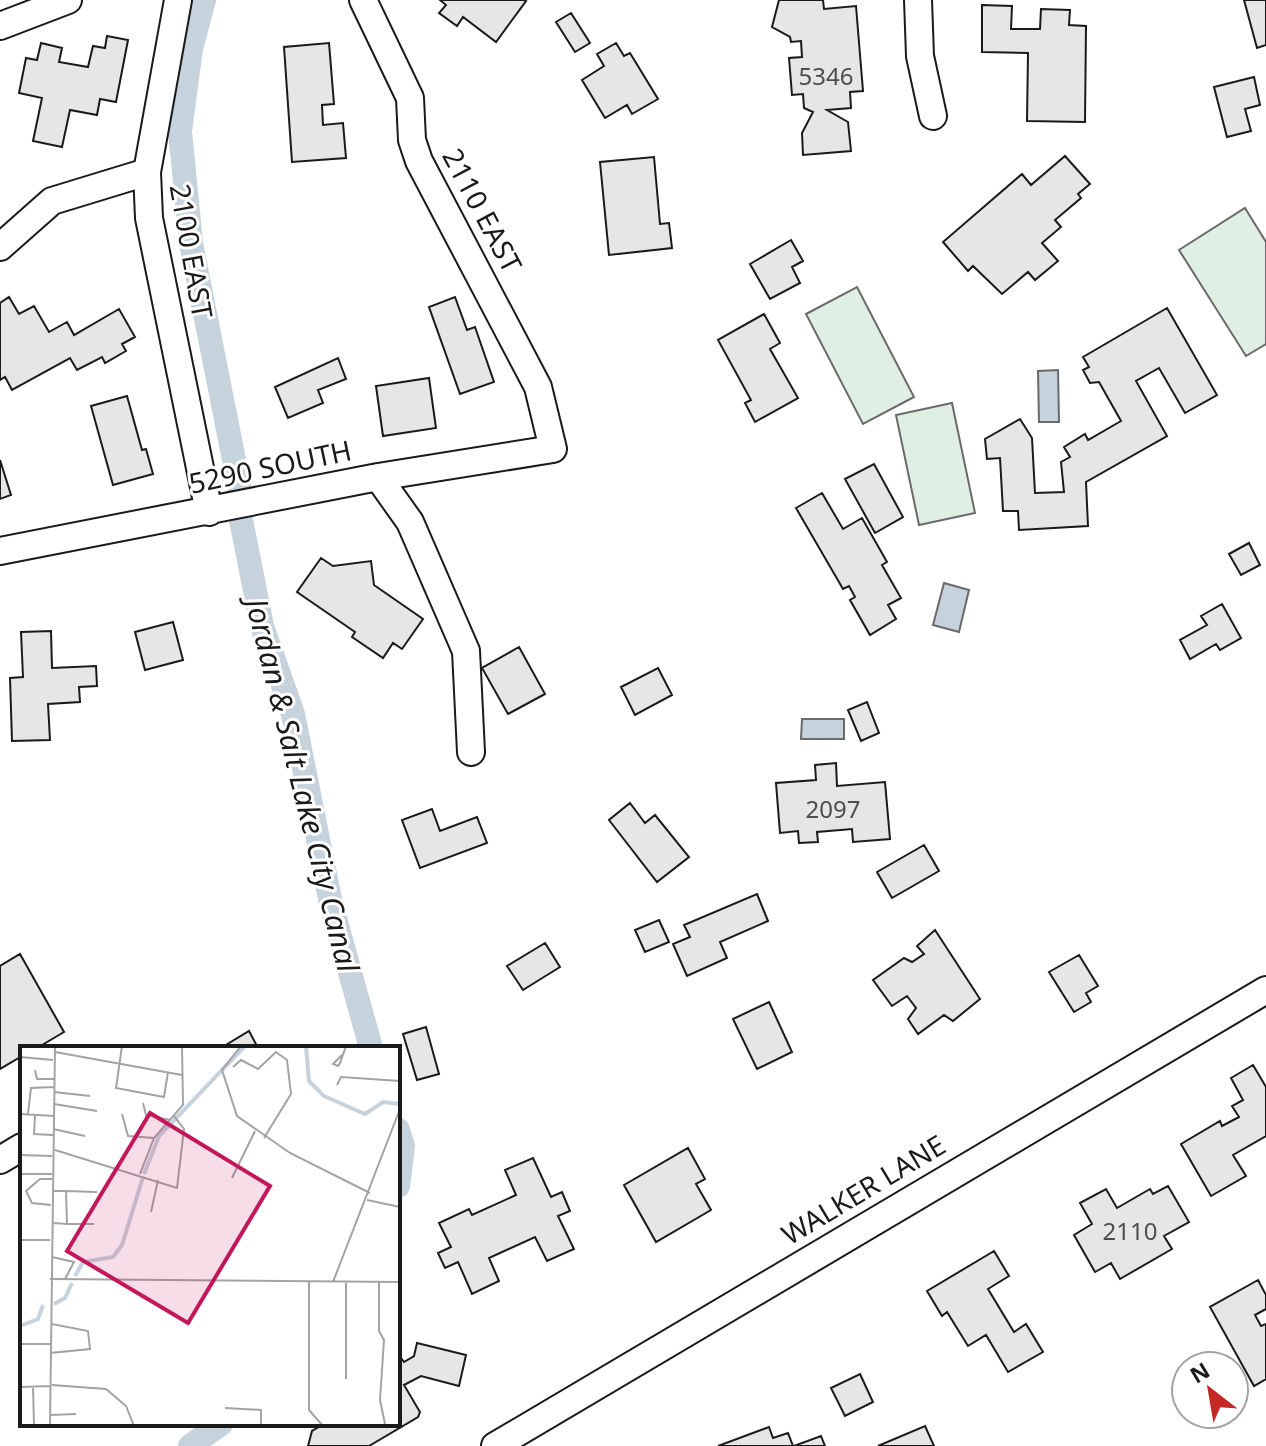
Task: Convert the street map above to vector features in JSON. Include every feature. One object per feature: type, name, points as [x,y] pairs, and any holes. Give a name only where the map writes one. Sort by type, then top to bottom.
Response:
[{"type":"street","points":[[0,26],[68,0]]},
{"type":"street","name":"2100 EAST","points":[[178,0],[155,109],[147,172],[149,218],[232,507]]},
{"type":"street","name":"2110 EAST","points":[[363,0],[410,98],[412,140],[419,161],[533,376],[553,449]]},
{"type":"street","points":[[918,0],[920,56],[933,116]]},
{"type":"street","points":[[0,247],[52,201],[147,172]]},
{"type":"street","name":"5290 SOUTH","points":[[0,551],[378,477],[553,449]]},
{"type":"street","points":[[378,477],[410,522],[466,651],[471,752]]},
{"type":"street","name":"WALKER LANE","points":[[495,1446],[1266,990]]},
{"type":"street","points":[[0,1160],[20,1148]]},
{"type":"green space","points":[[1245,208],[1266,242],[1266,344],[1246,356],[1179,250]]},
{"type":"green space","points":[[857,287],[914,397],[863,424],[806,314]]},
{"type":"green space","points":[[952,403],[975,513],[919,525],[896,415]]},
{"type":"shaded area","points":[[1058,370],[1059,422],[1039,422],[1038,371]]},
{"type":"shaded area","points":[[944,583],[969,590],[959,632],[933,625]]},
{"type":"shaded area","points":[[802,719],[844,719],[844,739],[801,739]]},
{"type":"building","points":[[440,0],[526,1],[496,42],[463,17],[457,26],[439,13],[446,5]]},
{"type":"building","points":[[779,0],[823,0],[824,9],[856,6],[863,91],[850,92],[851,108],[827,110],[848,122],[851,151],[803,155],[802,133],[813,112],[804,108],[803,94],[792,95],[789,58],[802,57],[801,41],[791,42],[790,37],[772,27]]},
{"type":"building","points":[[1244,0],[1266,0],[1266,45],[1257,48]]},
{"type":"building","points":[[982,5],[1012,6],[1011,29],[1040,29],[1041,9],[1070,10],[1069,25],[1086,26],[1085,122],[1027,121],[1028,53],[982,52]]},
{"type":"building","points":[[571,13],[590,43],[575,52],[556,22]]},
{"type":"building","points":[[107,36],[128,40],[116,102],[100,99],[97,115],[70,110],[62,147],[33,141],[42,98],[19,93],[26,58],[37,60],[41,43],[62,48],[59,62],[88,67],[93,46],[105,48]]},
{"type":"building","points":[[329,43],[334,104],[322,105],[323,125],[343,123],[346,158],[292,162],[284,47]]},
{"type":"building","points":[[616,43],[624,56],[630,53],[658,99],[632,114],[627,105],[605,118],[582,80],[604,66],[597,54]]},
{"type":"building","points":[[1254,77],[1260,105],[1245,109],[1251,131],[1227,137],[1214,87]]},
{"type":"building","points":[[1065,156],[1090,184],[1078,194],[1081,198],[1055,220],[1061,227],[1042,243],[1058,261],[1035,280],[1028,272],[1002,294],[973,266],[968,271],[943,242],[1022,174],[1031,185]]},
{"type":"building","points":[[654,157],[660,224],[669,223],[672,248],[609,255],[600,162]]},
{"type":"building","points":[[791,240],[803,261],[792,267],[800,283],[770,299],[750,264]]},
{"type":"building","points":[[9,297],[19,314],[34,306],[49,332],[67,322],[74,335],[119,309],[135,337],[122,344],[126,351],[105,363],[102,357],[77,370],[70,358],[12,390],[5,377],[0,380],[0,303]]},
{"type":"building","points":[[455,297],[467,330],[475,327],[494,382],[460,394],[429,307]]},
{"type":"building","points":[[1167,308],[1217,395],[1185,413],[1159,368],[1136,381],[1167,436],[1086,482],[1088,526],[1019,530],[1018,511],[1003,511],[1000,458],[987,459],[985,439],[1020,419],[1032,438],[1035,493],[1064,492],[1061,462],[1070,457],[1064,447],[1085,434],[1088,440],[1121,421],[1099,382],[1090,383],[1083,370],[1089,367],[1083,357]]},
{"type":"building","points":[[764,314],[780,343],[770,349],[798,398],[755,422],[745,403],[751,400],[718,340]]},
{"type":"building","points":[[338,358],[346,379],[318,390],[323,403],[288,418],[275,387]]},
{"type":"building","points":[[429,378],[436,428],[383,436],[376,386]]},
{"type":"building","points":[[127,396],[142,450],[146,449],[153,474],[113,485],[91,406]]},
{"type":"building","points":[[0,460],[11,495],[0,499]]},
{"type":"building","points":[[874,464],[903,517],[875,533],[845,479]]},
{"type":"building","points":[[822,493],[843,529],[862,518],[887,562],[882,565],[901,598],[888,605],[896,619],[870,635],[850,600],[855,597],[849,586],[843,589],[796,508]]},
{"type":"building","points":[[1249,543],[1260,565],[1241,575],[1229,554]]},
{"type":"building","points":[[321,558],[333,566],[371,561],[374,585],[423,619],[402,649],[393,643],[383,658],[352,637],[355,632],[297,592]]},
{"type":"building","points":[[1222,604],[1241,638],[1220,650],[1216,644],[1190,659],[1180,640],[1207,625],[1201,616]]},
{"type":"building","points":[[173,622],[183,660],[145,670],[135,632]]},
{"type":"building","points":[[51,631],[52,668],[96,666],[97,686],[79,687],[80,702],[48,704],[50,740],[12,741],[10,678],[23,677],[21,632]]},
{"type":"building","points":[[519,647],[545,694],[508,714],[482,668]]},
{"type":"building","points":[[658,668],[672,695],[635,715],[621,687]]},
{"type":"building","points":[[867,702],[879,733],[861,741],[848,710]]},
{"type":"building","points":[[836,763],[837,786],[885,782],[890,839],[853,842],[852,829],[817,832],[818,842],[799,843],[798,831],[780,833],[776,783],[816,780],[815,765]]},
{"type":"building","points":[[630,803],[645,823],[655,815],[689,857],[657,882],[609,820]]},
{"type":"building","points":[[432,809],[440,831],[477,817],[487,843],[420,868],[402,820]]},
{"type":"building","points":[[924,845],[939,871],[892,898],[877,872]]},
{"type":"building","points":[[757,894],[768,921],[720,942],[727,958],[687,976],[673,944],[690,937],[684,925]]},
{"type":"building","points":[[659,920],[669,942],[645,952],[635,930]]},
{"type":"building","points":[[935,930],[980,999],[953,1021],[944,1015],[918,1034],[908,1019],[916,1008],[907,996],[892,1006],[873,980],[904,958],[912,962],[924,954],[917,946]]},
{"type":"building","points":[[545,943],[560,967],[523,990],[507,966]]},
{"type":"building","points":[[20,954],[64,1032],[40,1046],[20,1046],[20,1057],[0,1069],[0,966]]},
{"type":"building","points":[[1079,955],[1098,986],[1086,993],[1091,1002],[1074,1012],[1049,972]]},
{"type":"building","points":[[769,1002],[792,1052],[757,1069],[733,1019]]},
{"type":"building","points":[[426,1027],[439,1074],[417,1080],[403,1034]]},
{"type":"building","points":[[249,1031],[257,1046],[224,1046]]},
{"type":"building","points":[[1253,1065],[1266,1087],[1266,1136],[1233,1155],[1246,1176],[1211,1196],[1181,1144],[1220,1121],[1222,1126],[1239,1117],[1232,1106],[1243,1100],[1231,1078]]},
{"type":"building","points":[[688,1148],[705,1179],[696,1184],[711,1210],[656,1242],[624,1185]]},
{"type":"building","points":[[533,1158],[551,1197],[562,1192],[570,1211],[558,1216],[574,1249],[547,1261],[535,1237],[489,1258],[499,1281],[472,1294],[458,1262],[445,1268],[438,1253],[451,1247],[439,1223],[469,1209],[472,1215],[516,1195],[505,1170]]},
{"type":"building","points":[[1168,1186],[1189,1222],[1164,1236],[1172,1249],[1120,1279],[1111,1263],[1095,1272],[1074,1235],[1092,1224],[1080,1203],[1106,1189],[1117,1208],[1150,1189],[1153,1194]]},
{"type":"building","points":[[994,1251],[1009,1276],[988,1289],[1014,1332],[1026,1324],[1043,1352],[1008,1372],[986,1335],[968,1346],[947,1312],[942,1316],[927,1291]]},
{"type":"building","points":[[1258,1280],[1266,1295],[1266,1309],[1255,1315],[1261,1326],[1266,1324],[1266,1379],[1254,1386],[1250,1379],[1250,1350],[1234,1350],[1210,1307]]},
{"type":"building","points":[[417,1343],[466,1355],[459,1386],[421,1376],[404,1385],[420,1412],[418,1417],[369,1446],[308,1446],[312,1431],[321,1426],[400,1426],[400,1357],[404,1362],[414,1356]]},
{"type":"building","points":[[860,1374],[873,1402],[845,1416],[831,1388]]},
{"type":"building","points":[[925,1426],[934,1446],[878,1446]]},
{"type":"building","points":[[769,1427],[773,1438],[788,1433],[793,1446],[718,1446]]},
{"type":"building","points":[[821,1436],[825,1446],[794,1446]]},
{"type":"waterway","name":"Jordan & Salt Lake City Canal","points":[[204,0],[191,49],[180,131],[191,243],[241,495]]},
{"type":"waterway","name":"Jordan & Salt Lake City Canal","points":[[241,520],[262,626],[293,714],[331,904],[370,1046]]},
{"type":"waterway","name":"Jordan & Salt Lake City Canal","points":[[400,1136],[403,1146],[400,1170]]},
{"type":"waterway","name":"Jordan & Salt Lake City Canal","points":[[190,1446],[218,1426]]}]
